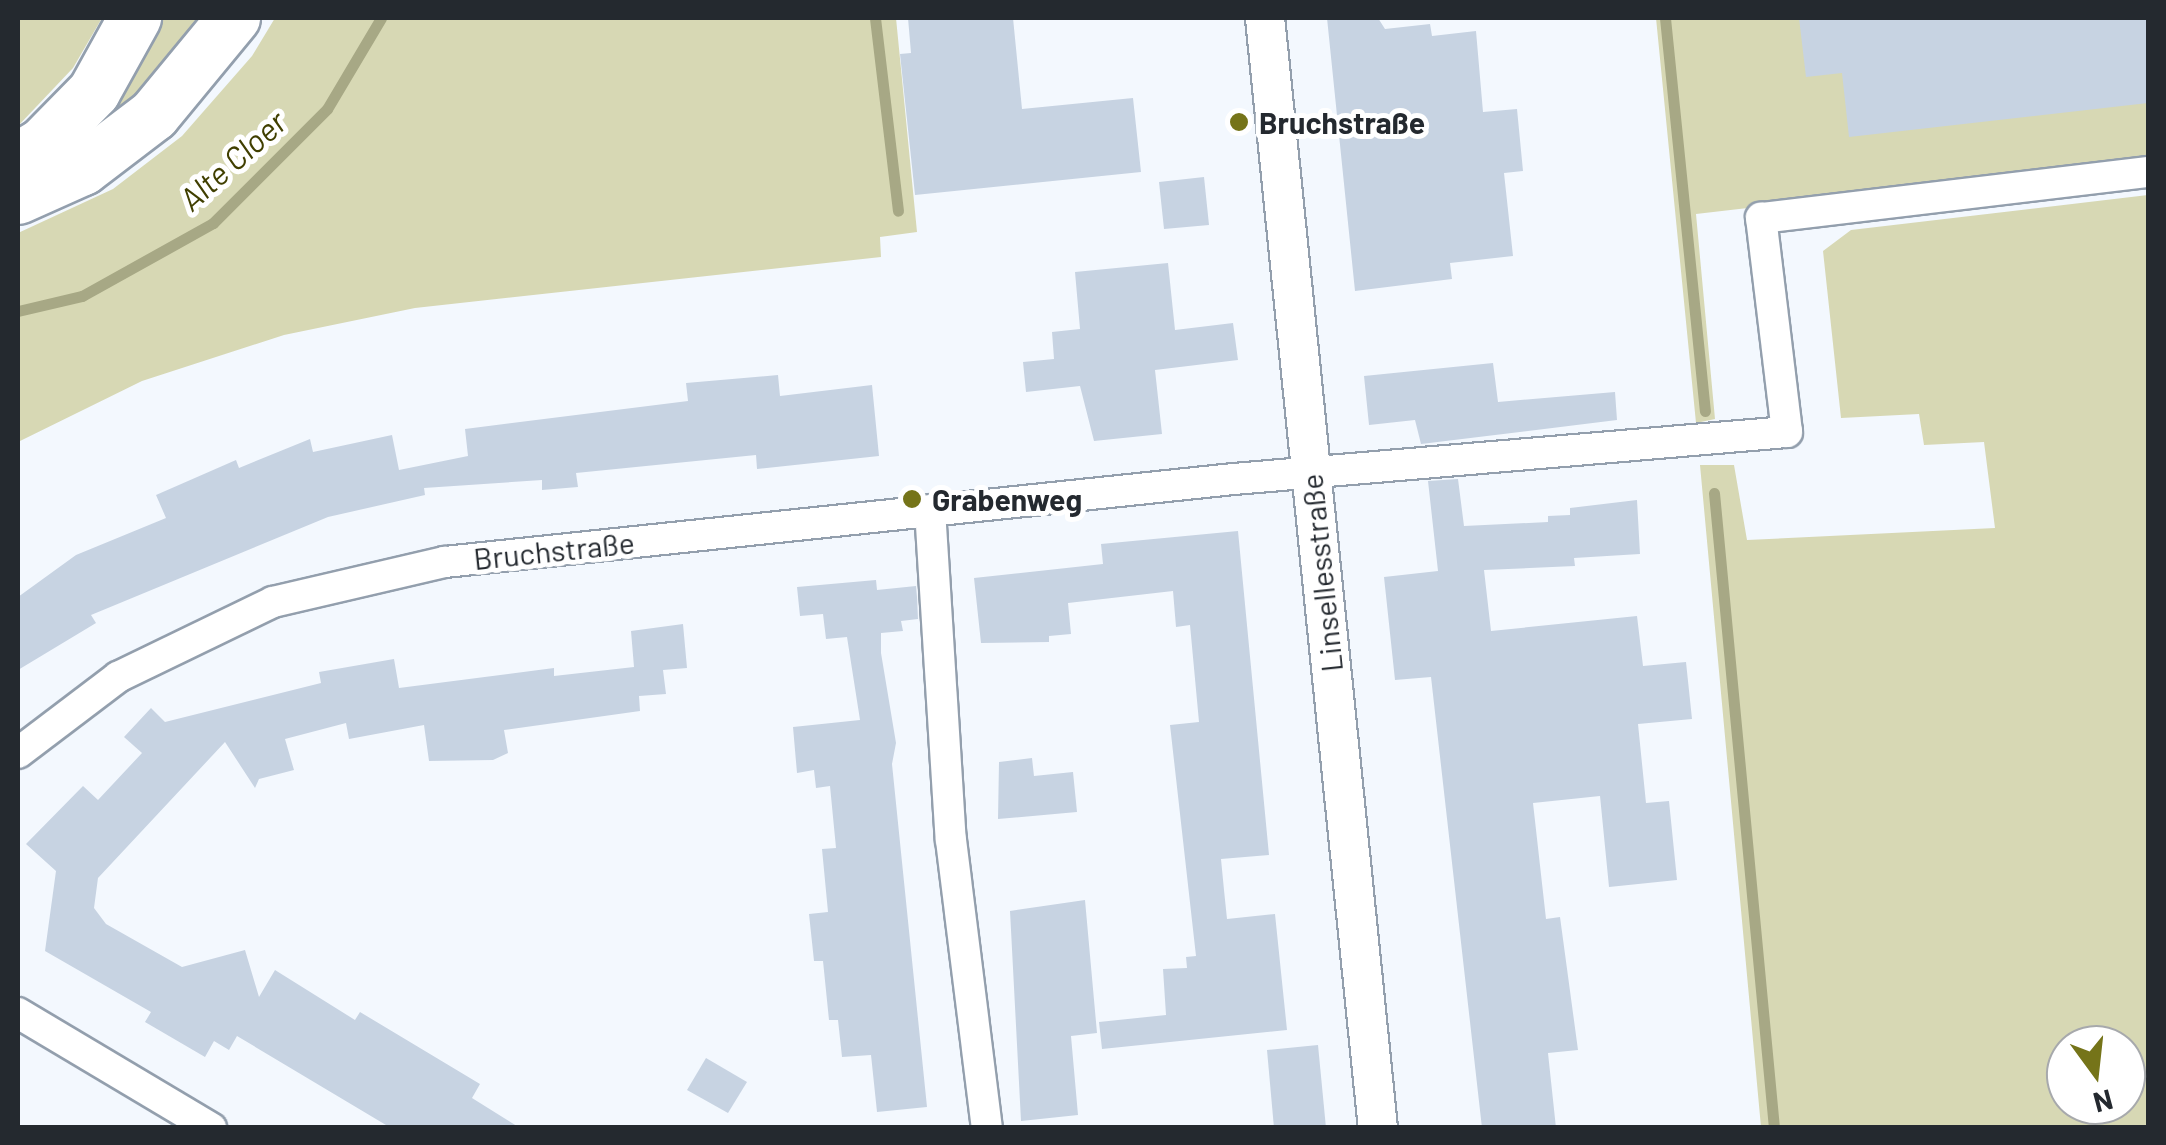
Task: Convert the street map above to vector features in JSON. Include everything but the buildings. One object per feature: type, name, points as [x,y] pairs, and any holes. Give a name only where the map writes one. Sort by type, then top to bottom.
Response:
[{"type":"highway","points":[[18,159],[44,144],[94,92],[135,18]]},
{"type":"highway","points":[[18,198],[83,169],[154,115],[234,18]]},
{"type":"street","name":"Linsellesstraße","points":[[1265,18],[1378,1128]]},
{"type":"street","name":"Bruchstraße","points":[[18,753],[118,677],[272,602],[445,562],[1311,472],[1787,432],[1761,218],[2148,172]]},
{"type":"street","points":[[930,510],[951,840],[987,1128]]},
{"type":"street","points":[[18,1013],[211,1128]]},
{"type":"green space","points":[[18,18],[102,18],[73,68],[18,126]]},
{"type":"green space","points":[[146,18],[215,18],[138,108],[61,145]]},
{"type":"green space","points":[[275,18],[896,18],[917,232],[880,237],[881,257],[415,308],[284,335],[142,381],[18,442],[18,233],[113,189],[182,136],[252,56]]},
{"type":"green space","points":[[1656,18],[2148,18],[2148,162],[1696,214],[1715,419],[1696,423]]},
{"type":"green space","points":[[2148,195],[2148,1127],[1761,1127],[1700,465],[1734,465],[1747,540],[1995,528],[1984,442],[1924,445],[1919,414],[1841,418],[1823,251],[1851,230]]},
{"type":"waterway","name":"Alte Cloer","points":[[18,311],[82,296],[213,223],[327,109],[381,18]]},
{"type":"waterway","points":[[875,18],[898,211]]},
{"type":"waterway","points":[[1665,18],[1705,411]]},
{"type":"waterway","points":[[1714,493],[1774,1128]]},
{"type":"place","name":"Bruchstraße","points":[[1239,122]]},
{"type":"place","name":"Grabenweg","points":[[912,499]]}]
